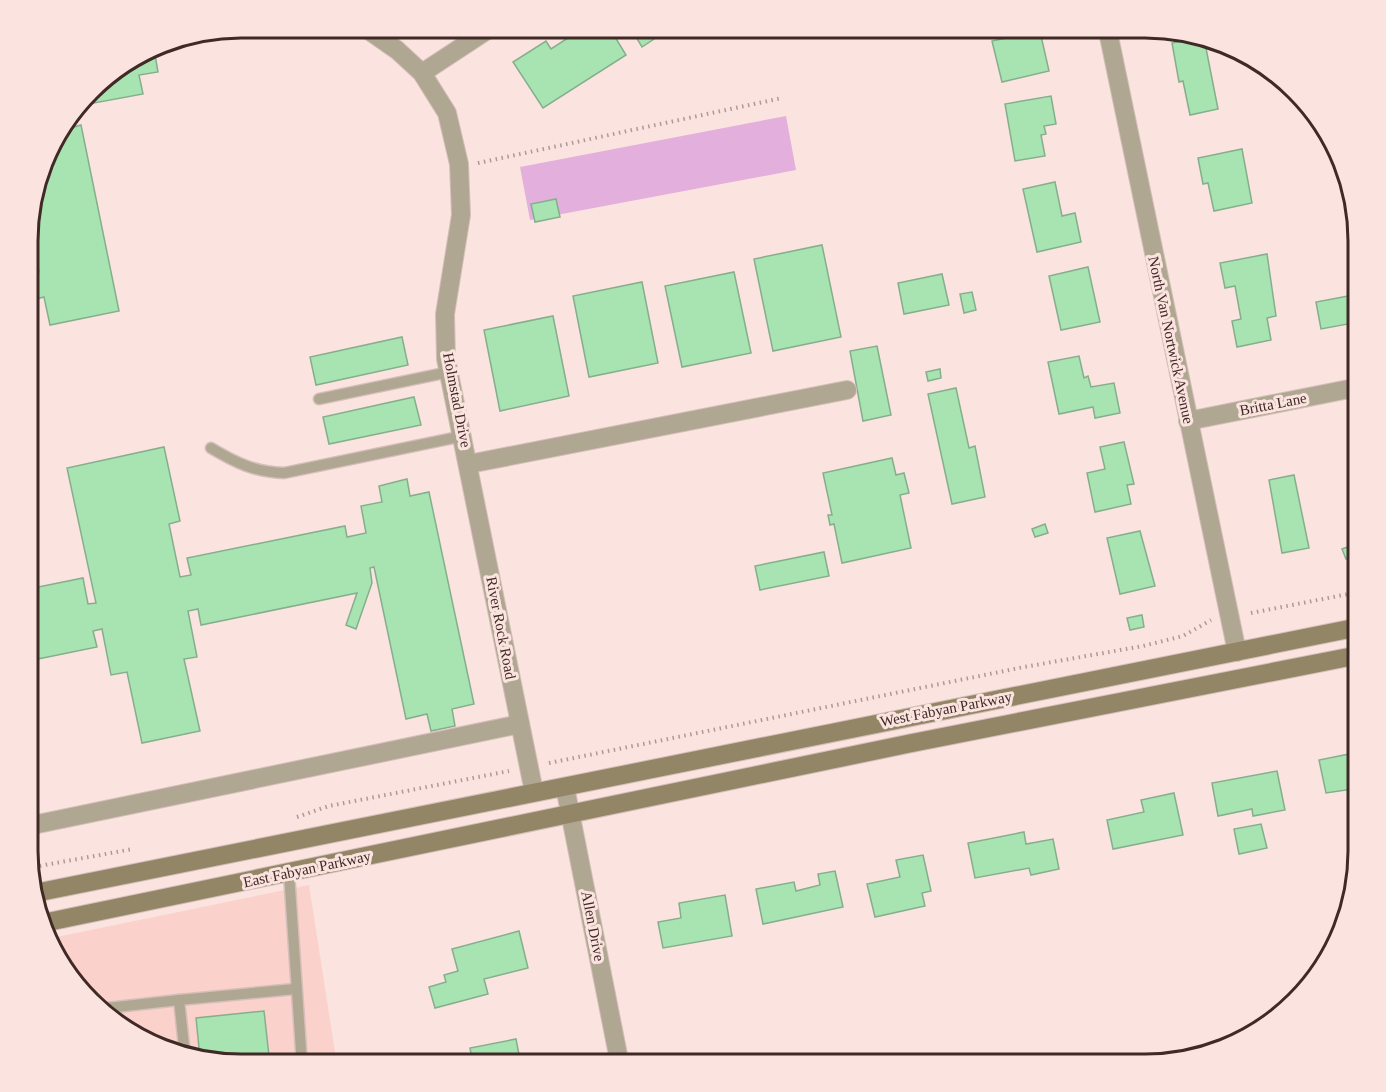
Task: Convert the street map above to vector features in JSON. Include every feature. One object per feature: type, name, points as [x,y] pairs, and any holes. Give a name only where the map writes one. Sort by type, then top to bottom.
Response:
[{"type":"main road","name":"West Fabyan Parkway","points":[[534,792],[1348,629]]},
{"type":"main road","name":"West Fabyan Parkway","points":[[570,815],[922,741],[1348,657]]},
{"type":"main road","name":"East Fabyan Parkway","points":[[42,892],[534,792]]},
{"type":"main road","name":"East Fabyan Parkway","points":[[50,922],[570,815]]},
{"type":"street","name":"Holmstad Drive","points":[[380,38],[422,73],[447,113],[459,167],[461,215],[445,314],[449,372],[469,464],[846,390]]},
{"type":"street","points":[[422,73],[475,38]]},
{"type":"street","name":"North Van Nortwick Avenue","points":[[1109,38],[1228,618],[1237,652]]},
{"type":"street","name":"Britta Lane","points":[[1188,421],[1348,389]]},
{"type":"street","name":"River Rock Road","points":[[469,464],[534,792]]},
{"type":"street","points":[[38,824],[520,724]]},
{"type":"street","name":"Allen Drive","points":[[565,787],[618,1054]]},
{"type":"lane","points":[[319,399],[449,372]]},
{"type":"lane","points":[[211,448],[242,466],[261,472],[284,473],[463,436]]},
{"type":"lane","points":[[289,873],[301,1054]]},
{"type":"lane","points":[[113,1008],[296,989]]},
{"type":"lane","points":[[179,1000],[184,1046]]},
{"type":"path","points":[[459,167],[782,98]]},
{"type":"path","points":[[288,820],[329,806],[1012,669],[1143,646],[1183,636],[1207,620],[1228,618],[1348,594]]},
{"type":"path","points":[[38,866],[137,849]]},
{"type":"shaded area","points":[[786,116],[796,170],[530,220],[520,167]]},
{"type":"shaded area","points":[[309,885],[335,1054],[228,1054],[201,1051],[151,1034],[128,1020],[97,995],[72,964],[56,937]]},
{"type":"building","points":[[568,38],[616,38],[626,55],[543,108],[513,62],[546,41],[551,49]]},
{"type":"building","points":[[637,38],[656,38],[642,47]]},
{"type":"building","points":[[1007,38],[1042,38],[1049,71],[1002,82],[992,41]]},
{"type":"building","points":[[1185,41],[1206,47],[1218,109],[1190,115],[1183,81],[1179,82],[1172,43]]},
{"type":"building","points":[[155,57],[158,72],[139,75],[143,94],[91,104],[128,72]]},
{"type":"building","points":[[1051,96],[1056,124],[1044,126],[1046,134],[1041,135],[1045,156],[1015,161],[1005,104]]},
{"type":"building","points":[[81,125],[119,311],[50,325],[44,297],[38,299],[39,214],[48,176],[65,139],[73,127]]},
{"type":"building","points":[[1242,149],[1252,203],[1214,211],[1208,183],[1203,184],[1198,158]]},
{"type":"building","points":[[1055,182],[1062,216],[1075,213],[1081,242],[1037,252],[1023,189]]},
{"type":"building","points":[[556,199],[560,217],[535,222],[531,204]]},
{"type":"building","points":[[822,245],[841,337],[773,351],[754,259]]},
{"type":"building","points":[[1267,254],[1276,316],[1267,318],[1271,340],[1237,347],[1232,321],[1241,319],[1235,286],[1225,288],[1220,263]]},
{"type":"building","points":[[1088,267],[1100,322],[1061,330],[1049,276]]},
{"type":"building","points":[[734,272],[751,353],[682,367],[665,286]]},
{"type":"building","points":[[942,274],[949,305],[904,314],[898,283]]},
{"type":"building","points":[[642,282],[658,363],[589,377],[573,296]]},
{"type":"building","points":[[972,292],[976,310],[964,313],[960,294]]},
{"type":"building","points":[[1348,296],[1348,324],[1321,329],[1316,302]]},
{"type":"building","points":[[553,316],[569,396],[500,411],[484,330]]},
{"type":"building","points":[[402,337],[408,365],[316,385],[310,357]]},
{"type":"building","points":[[877,346],[891,415],[863,421],[850,351]]},
{"type":"building","points":[[1079,356],[1084,378],[1088,376],[1091,387],[1114,383],[1120,413],[1095,418],[1093,407],[1059,414],[1048,362]]},
{"type":"building","points":[[940,369],[941,378],[928,381],[926,372]]},
{"type":"building","points":[[956,388],[969,448],[975,446],[985,497],[952,504],[928,394]]},
{"type":"building","points":[[414,397],[421,425],[329,444],[323,417]]},
{"type":"building","points":[[1124,442],[1134,484],[1127,485],[1131,504],[1095,512],[1087,473],[1105,469],[1100,447]]},
{"type":"building","points":[[164,447],[180,521],[169,524],[180,577],[191,575],[187,558],[345,526],[347,537],[366,533],[361,506],[382,502],[379,486],[407,479],[410,496],[429,492],[474,704],[452,709],[455,726],[431,731],[427,714],[406,719],[374,567],[370,568],[372,583],[356,629],[346,625],[357,593],[201,625],[198,609],[188,611],[197,657],[184,659],[200,731],[142,743],[127,672],[111,675],[102,629],[93,631],[97,647],[38,659],[38,587],[83,578],[88,604],[96,603],[67,468]]},
{"type":"building","points":[[892,458],[896,475],[904,473],[909,493],[900,495],[911,548],[842,563],[834,524],[830,525],[828,515],[832,515],[823,473]]},
{"type":"building","points":[[1294,475],[1309,548],[1282,553],[1269,480]]},
{"type":"building","points":[[1045,524],[1048,533],[1035,537],[1032,529]]},
{"type":"building","points":[[1140,531],[1155,586],[1120,594],[1107,538]]},
{"type":"building","points":[[1348,547],[1348,558],[1346,559],[1342,549]]},
{"type":"building","points":[[824,552],[829,576],[760,590],[755,566]]},
{"type":"building","points":[[1142,615],[1144,627],[1130,630],[1127,618]]},
{"type":"building","points":[[1348,754],[1348,790],[1326,793],[1319,760]]},
{"type":"building","points":[[1277,771],[1285,810],[1253,816],[1252,809],[1218,816],[1212,783]]},
{"type":"building","points":[[1174,793],[1183,835],[1113,849],[1107,820],[1144,812],[1141,800]]},
{"type":"building","points":[[1261,824],[1267,848],[1239,854],[1234,829]]},
{"type":"building","points":[[1024,832],[1026,844],[1053,839],[1059,869],[1031,875],[1029,868],[975,878],[968,843]]},
{"type":"building","points":[[923,855],[931,891],[922,893],[925,906],[875,917],[867,884],[900,877],[896,860]]},
{"type":"building","points":[[835,871],[843,907],[763,924],[756,889],[794,882],[796,891],[820,885],[818,874]]},
{"type":"building","points":[[725,895],[732,936],[663,948],[658,922],[681,918],[679,903]]},
{"type":"building","points":[[519,931],[528,968],[484,979],[488,994],[435,1008],[429,987],[446,982],[444,975],[458,971],[452,949]]},
{"type":"building","points":[[264,1011],[269,1054],[228,1054],[199,1051],[196,1018]]},
{"type":"building","points":[[516,1039],[519,1054],[471,1054],[470,1048]]}]
